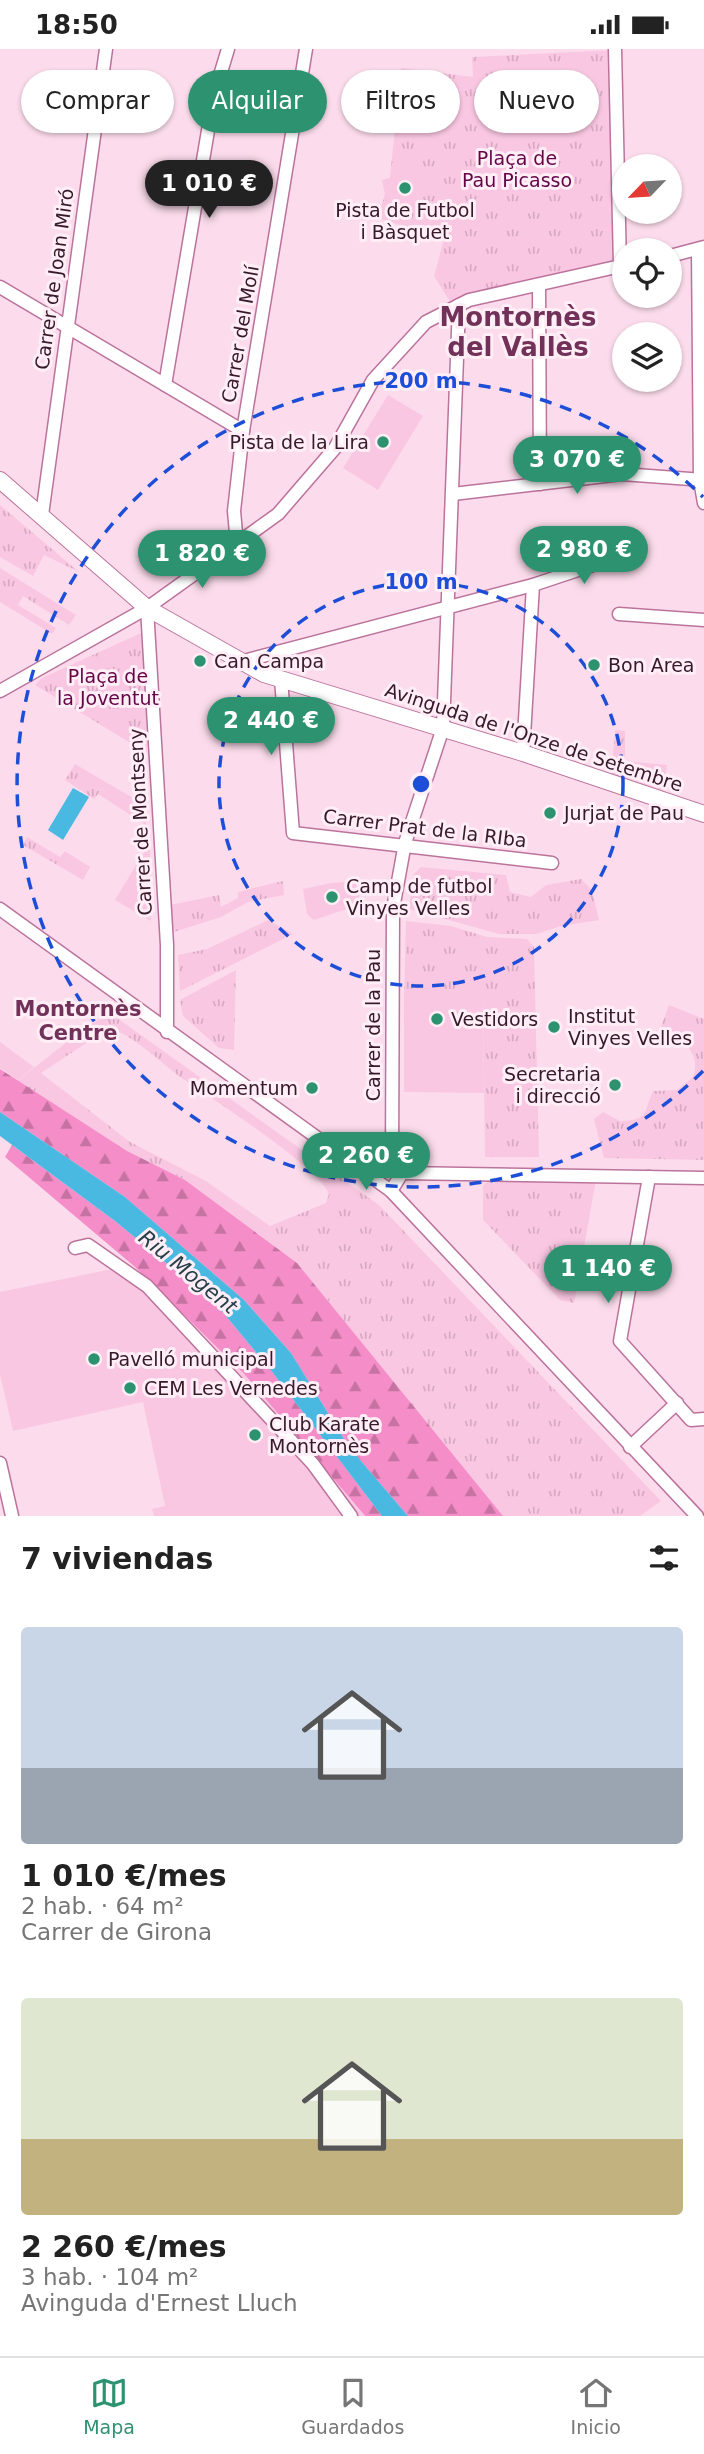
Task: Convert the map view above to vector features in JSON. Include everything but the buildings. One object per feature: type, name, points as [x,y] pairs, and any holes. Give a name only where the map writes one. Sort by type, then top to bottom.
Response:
[{"type":"street","name":"Carrer de Joan Miró","points":[[42,515],[106,49]]},
{"type":"street","points":[[165,385],[214,95],[228,49]]},
{"type":"street","name":"Carrer del Molí","points":[[237,544],[234,511],[243,431],[306,49]]},
{"type":"street","points":[[615,49],[621,238]]},
{"type":"street","points":[[682,253],[701,248],[704,503]]},
{"type":"street","points":[[0,691],[147,608],[278,514],[335,447],[373,380],[406,340],[426,322],[469,300],[612,267]]},
{"type":"street","points":[[539,285],[540,484]]},
{"type":"street","points":[[0,287],[243,431]]},
{"type":"street","name":"Carrer de la Pau","points":[[392,1163],[393,909],[405,843],[443,728],[459,305]]},
{"type":"street","points":[[453,494],[622,474],[702,480]]},
{"type":"street","name":"Avinguda de l'Onze de Setembre","points":[[0,480],[147,608],[240,661],[281,679],[523,753],[704,814]]},
{"type":"street","points":[[240,661],[534,585],[623,555]]},
{"type":"street","points":[[523,753],[534,585]]},
{"type":"street","name":"Carrer de Montseny","points":[[147,608],[167,945],[167,1032]]},
{"type":"street","points":[[619,614],[704,620]]},
{"type":"street","name":"Carrer Prat de la RIba","points":[[281,679],[293,833],[405,843],[552,863]]},
{"type":"street","points":[[0,909],[391,1191],[697,1516]]},
{"type":"street","points":[[372,1176],[384,1163],[392,1163],[402,1173],[704,1178]]},
{"type":"street","points":[[391,1191],[402,1173]]},
{"type":"street","points":[[649,1177],[620,1341],[691,1420],[704,1419]]},
{"type":"street","points":[[75,1248],[88,1245],[147,1286],[313,1464],[351,1516]]},
{"type":"street","points":[[630,1447],[677,1403]]},
{"type":"street","points":[[0,1463],[12,1516]]},
{"type":"green space","name":"Plaça de Pau Picasso","points":[[615,50],[617,154],[612,154],[612,224],[619,224],[619,238],[612,238],[612,268],[454,308],[434,276],[444,239],[378,218],[390,177],[394,133],[460,133],[460,75],[473,77],[472,57]]},
{"type":"green space","points":[[432,167],[438,194],[387,204],[382,180]]},
{"type":"green space","name":"Pista de la Lira","points":[[388,395],[423,416],[378,490],[343,468]]},
{"type":"green space","points":[[0,505],[79,572],[44,555],[33,576],[0,557]]},
{"type":"green space","points":[[0,568],[76,615],[69,625],[23,596],[18,605],[56,628],[52,634],[0,602]]},
{"type":"green space","name":"Plaça de la Joventut","points":[[141,633],[145,659],[147,753],[35,685],[42,678]]},
{"type":"green space","points":[[615,730],[625,731],[625,761],[667,765],[663,798],[611,779]]},
{"type":"green space","points":[[75,764],[145,805],[146,825],[98,794],[94,799],[65,780]]},
{"type":"green space","points":[[27,837],[60,857],[65,851],[90,867],[83,880],[23,845]]},
{"type":"green space","points":[[150,842],[151,921],[115,900]]},
{"type":"green space","points":[[421,867],[506,875],[510,892],[531,897],[546,885],[581,879],[592,890],[599,920],[561,926],[536,934],[499,934],[409,909],[413,875]]},
{"type":"green space","points":[[283,881],[284,895],[248,902],[221,917],[174,932],[170,905],[219,895],[221,907],[238,898],[238,892]]},
{"type":"green space","name":"Camp de futbol Vinyes Velles","points":[[355,881],[362,904],[314,920],[307,914],[303,889]]},
{"type":"green space","points":[[268,920],[293,934],[180,991],[178,955],[207,949]]},
{"type":"green space","points":[[406,921],[451,926],[487,937],[527,939],[534,947],[539,1157],[485,1157],[483,996],[404,996]]},
{"type":"green space","points":[[236,970],[234,1050],[219,1048],[183,1016],[180,1000]]},
{"type":"green space","points":[[404,996],[483,996],[484,1093],[404,1092]]},
{"type":"green space","points":[[669,1005],[704,1019],[704,1160],[604,1158],[594,1119],[603,1112],[620,1121],[641,1117],[653,1091],[677,1090],[693,1077],[695,1060],[688,1047],[659,1032]]},
{"type":"green space","points":[[110,1013],[379,1205],[661,1501],[640,1516],[503,1516],[297,1263],[185,1180],[127,1151],[17,1081],[86,1027]],"holes":[[[109,1028],[136,1042],[180,1077],[306,1167],[329,1194],[326,1203],[270,1226],[206,1181],[130,1142],[41,1073]]]},
{"type":"green space","points":[[0,1042],[34,1067],[18,1080],[0,1068]]},
{"type":"green space","points":[[0,1069],[127,1151],[185,1180],[297,1263],[503,1516],[408,1516],[349,1447],[291,1353],[244,1300],[125,1197],[0,1112]]},
{"type":"green space","points":[[12,1145],[115,1221],[216,1304],[270,1369],[382,1516],[365,1516],[244,1374],[135,1267],[5,1157]]},
{"type":"green space","points":[[491,1178],[596,1180],[574,1303],[560,1300],[483,1220],[483,1186]]},
{"type":"green space","name":"CEM Les Vernedes","points":[[112,1269],[155,1287],[244,1374],[365,1516],[154,1516],[152,1509],[165,1506],[143,1402],[13,1431],[0,1374],[0,1292]]},
{"type":"water","points":[[73,788],[89,797],[63,840],[48,830]]},
{"type":"water","name":"Riu Mogent","points":[[0,1112],[125,1197],[244,1300],[291,1353],[349,1447],[408,1516],[382,1516],[270,1369],[216,1304],[115,1221],[0,1136]]},
{"type":"place","name":"Pista de Futbol i Bàsquet","points":[[405,188]]},
{"type":"place","name":"Pista de la Lira","points":[[383,442]]},
{"type":"place","name":"Can Campa","points":[[200,661]]},
{"type":"place","name":"Bon Area","points":[[594,665]]},
{"type":"place","name":"Jurjat de Pau","points":[[550,813]]},
{"type":"place","name":"Camp de futbol Vinyes Velles","points":[[332,897]]},
{"type":"place","name":"Vestidors","points":[[437,1019]]},
{"type":"place","name":"Institut Vinyes Velles","points":[[554,1027]]},
{"type":"place","name":"Secretaria i direcció","points":[[615,1085]]},
{"type":"place","name":"Momentum","points":[[312,1088]]},
{"type":"place","name":"Pavelló municipal","points":[[94,1359]]},
{"type":"place","name":"CEM Les Vernedes","points":[[130,1388]]},
{"type":"place","name":"Club Karate Montornès","points":[[255,1435]]},
{"type":"district","name":"Montornès del Vallès","points":[[518,332]]},
{"type":"district","name":"Montornès Centre","points":[[78,1021]]}]
